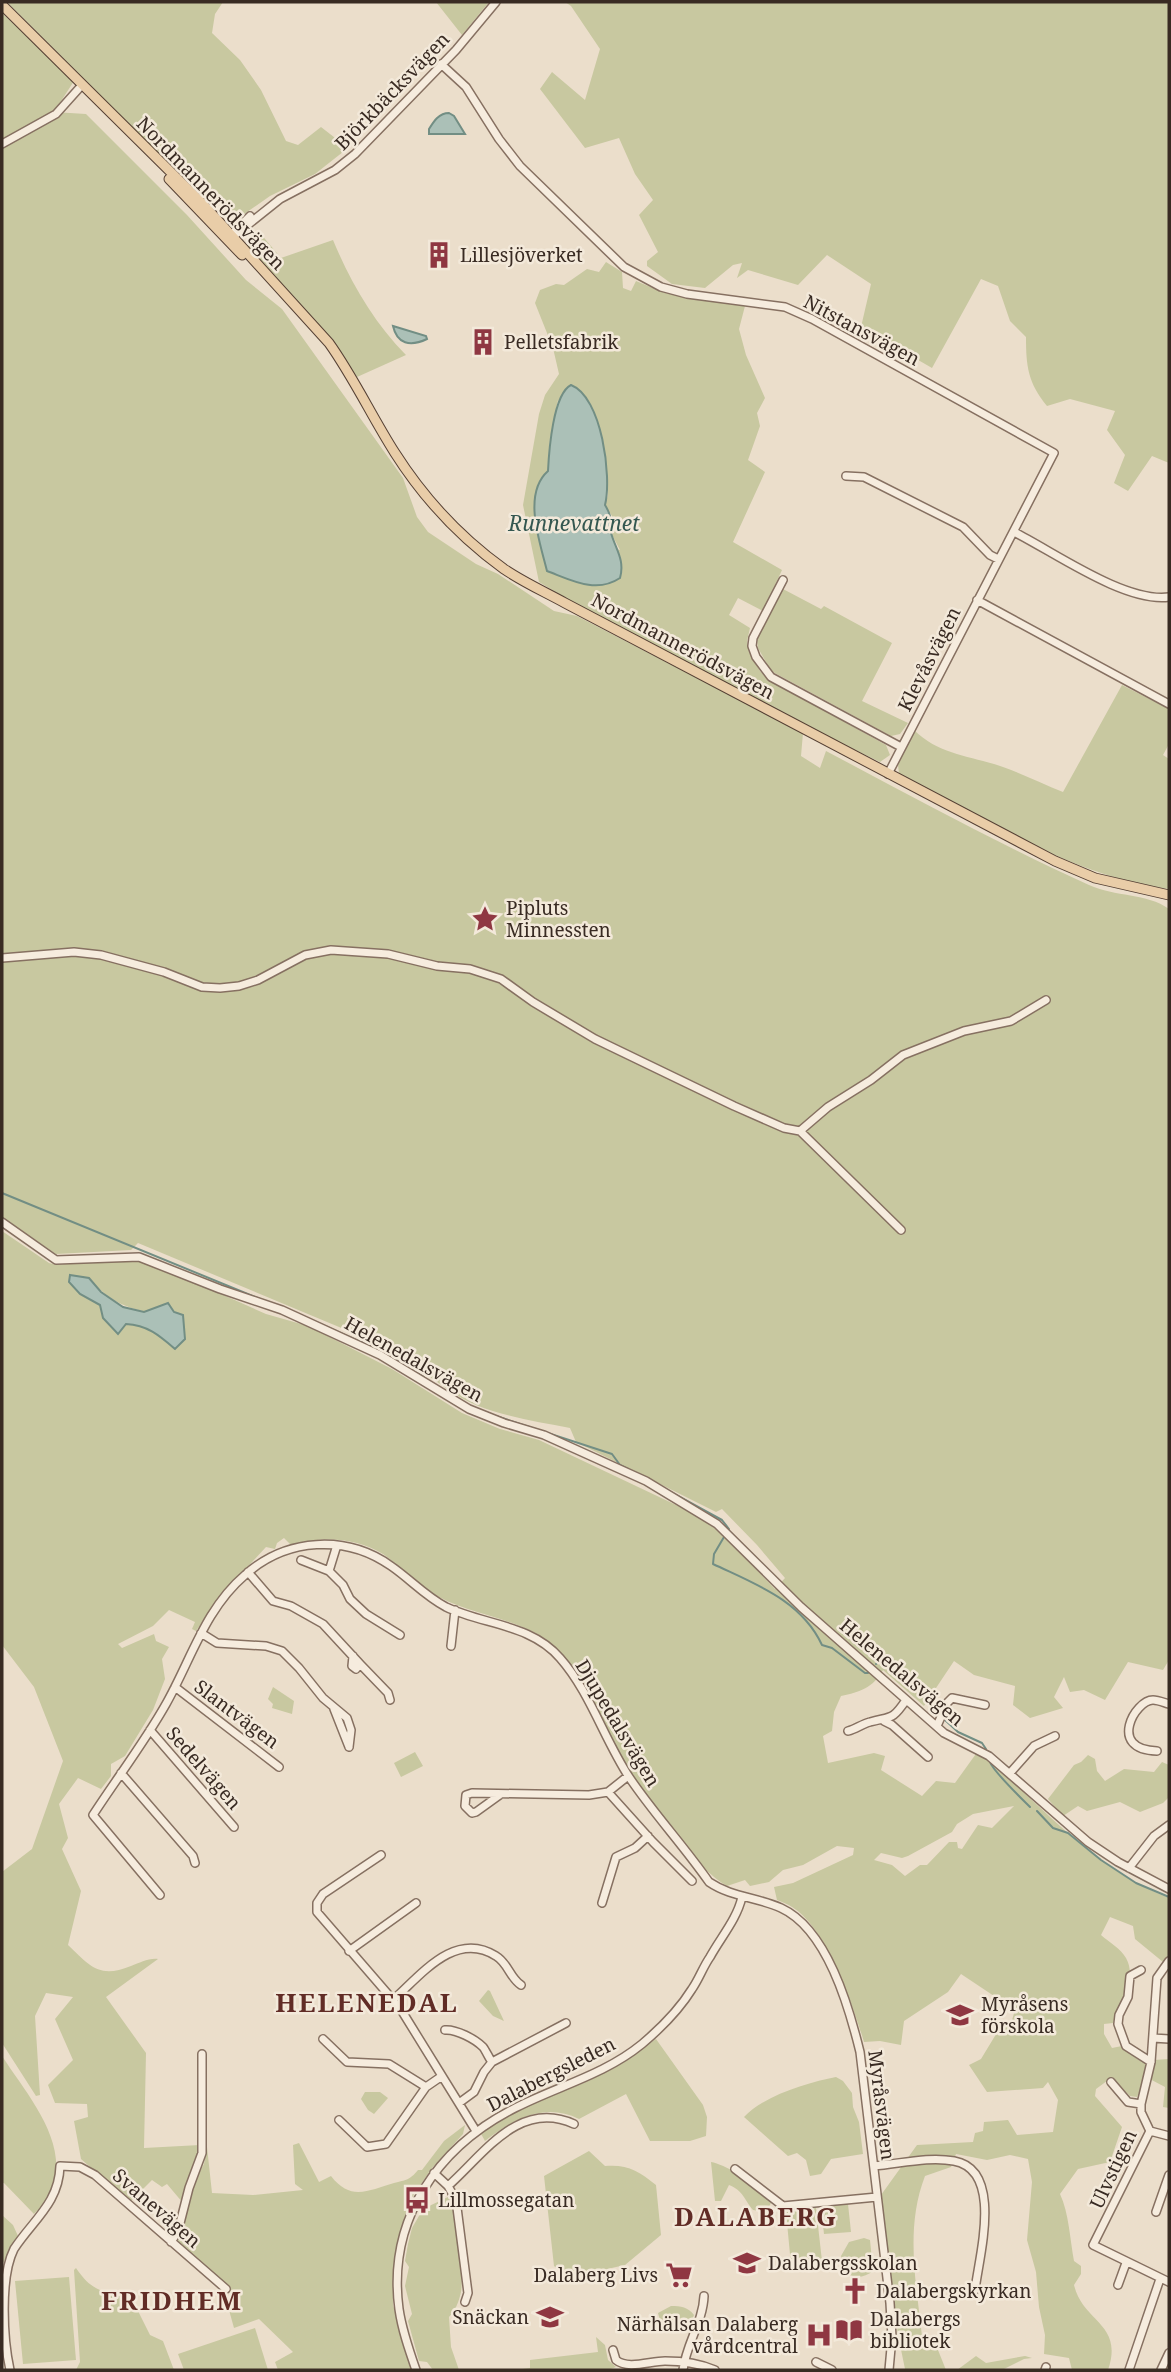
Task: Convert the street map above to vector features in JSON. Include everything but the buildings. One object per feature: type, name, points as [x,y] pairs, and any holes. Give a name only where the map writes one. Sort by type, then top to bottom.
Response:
[{"type":"main road","name":"Nordmannerödsvägen","points":[[2,5],[114,116],[329,343],[394,452],[423,492],[467,539],[507,571],[1055,861],[1095,878],[1169,895]]},
{"type":"street","name":"Björkbäcksvägen","points":[[231,237],[252,215],[335,170],[355,154],[456,50],[496,2]]},
{"type":"street","name":"Nitstansvägen","points":[[441,64],[466,87],[499,139],[520,166],[631,272],[661,287],[687,294],[785,307],[812,319],[1054,453]]},
{"type":"street","points":[[2,144],[56,114],[82,85]]},
{"type":"street","name":"Klevåsvägen","points":[[888,774],[1054,453]]},
{"type":"street","points":[[846,476],[864,477],[962,527],[990,555],[998,559]]},
{"type":"street","points":[[1014,532],[1120,588],[1144,596],[1169,597]]},
{"type":"street","points":[[783,580],[753,638],[752,646],[762,667],[771,677],[901,747]]},
{"type":"street","points":[[977,600],[1169,704]]},
{"type":"street","points":[[2,958],[74,952],[101,955],[164,972],[202,987],[220,988],[258,980],[305,955],[331,950],[388,954],[438,966],[470,969],[501,979],[595,1040],[734,1106],[784,1128],[800,1131],[901,1230]]},
{"type":"street","points":[[800,1131],[828,1107],[871,1080],[903,1055],[964,1031],[1010,1021],[1046,1000]]},
{"type":"street","name":"Helenedalsvägen","points":[[2,1222],[56,1260],[139,1256],[294,1315],[380,1355],[469,1409],[544,1435],[646,1481],[705,1516],[727,1533],[801,1607],[952,1738],[966,1742],[989,1756],[1088,1842],[1169,1889]]},
{"type":"street","name":"Djupedalsvägen","points":[[160,1895],[93,1815],[150,1730],[221,1601],[248,1572],[271,1556],[311,1544],[337,1545],[373,1555],[393,1566],[424,1593],[455,1610],[519,1630],[539,1640],[559,1657],[573,1674],[628,1776],[709,1882],[724,1892],[742,1897]]},
{"type":"street","points":[[328,1570],[337,1545]]},
{"type":"street","points":[[301,1560],[328,1570],[351,1591],[355,1603],[366,1614],[400,1635]]},
{"type":"street","points":[[248,1572],[260,1586],[283,1603],[299,1609],[336,1635],[353,1656],[354,1669],[359,1668],[360,1664],[388,1693],[390,1700]]},
{"type":"street","points":[[452,1646],[455,1610]]},
{"type":"street","points":[[201,1633],[210,1639],[227,1643],[277,1649],[294,1664],[345,1723]]},
{"type":"street","name":"Slantvägen","points":[[175,1687],[279,1767]]},
{"type":"street","points":[[937,1726],[952,1698],[985,1704]]},
{"type":"street","points":[[848,1731],[894,1716],[906,1700]]},
{"type":"street","points":[[1157,1751],[1143,1751],[1131,1742],[1128,1732],[1130,1723],[1143,1703],[1153,1700],[1169,1704]]},
{"type":"street","points":[[884,1721],[928,1756]]},
{"type":"street","name":"Sedelvägen","points":[[150,1730],[234,1827]]},
{"type":"street","points":[[1010,1773],[1034,1746],[1055,1736]]},
{"type":"street","points":[[121,1773],[193,1856],[195,1863]]},
{"type":"street","points":[[501,1794],[476,1812],[465,1806],[466,1795],[470,1794],[501,1794],[589,1795],[608,1791],[628,1776]]},
{"type":"street","points":[[608,1791],[692,1881]]},
{"type":"street","points":[[1129,1868],[1154,1836],[1169,1825]]},
{"type":"street","points":[[602,1903],[616,1857],[635,1849],[648,1836]]},
{"type":"street","points":[[381,1855],[323,1895],[317,1903],[319,1917],[407,2019],[476,2132]]},
{"type":"street","name":"Dalabergsleden","points":[[415,2370],[399,2308],[399,2265],[410,2214],[434,2173],[455,2148],[516,2107],[602,2070],[642,2044],[679,2008],[694,1987],[738,1912],[742,1897]]},
{"type":"street","name":"Myråsvägen","points":[[742,1897],[777,1906],[791,1913],[816,1941],[831,1967],[850,2012],[860,2052],[874,2166],[892,2337],[889,2370]]},
{"type":"street","points":[[349,1951],[416,1903]]},
{"type":"street","points":[[393,2000],[442,1957],[463,1948],[478,1949],[496,1956],[505,1964],[516,1982],[522,1985]]},
{"type":"street","name":"Ulvstigen","points":[[1126,2263],[1093,2245],[1150,2131],[1141,2112],[1141,2105],[1151,2062],[1157,1978],[1169,1961]]},
{"type":"street","points":[[1141,1970],[1130,1976],[1128,1997],[1119,2015],[1118,2024],[1126,2046],[1151,2062]]},
{"type":"street","points":[[459,2103],[474,2092],[492,2062],[566,2023]]},
{"type":"street","points":[[445,2030],[451,2029],[482,2047],[492,2062]]},
{"type":"street","points":[[1153,2038],[1169,2039]]},
{"type":"street","points":[[323,2039],[347,2062],[389,2064],[426,2087]]},
{"type":"street","points":[[171,2242],[178,2231],[189,2188],[202,2153],[202,2054]]},
{"type":"street","points":[[339,2120],[368,2147],[386,2144],[426,2087],[442,2077]]},
{"type":"street","name":"Ulvstigen","points":[[1111,2082],[1128,2102],[1141,2105]]},
{"type":"street","points":[[448,2186],[485,2148],[525,2121],[554,2116],[574,2123]]},
{"type":"street","points":[[1150,2131],[1169,2136]]},
{"type":"street","points":[[874,2166],[948,2160],[964,2163],[976,2174],[984,2192],[985,2208],[975,2290]]},
{"type":"street","name":"Svanevägen","points":[[10,2370],[3,2304],[4,2271],[13,2251],[50,2204],[58,2186],[61,2166],[86,2169],[226,2290]]},
{"type":"street","points":[[735,2169],[783,2206],[877,2197]]},
{"type":"street","points":[[434,2173],[448,2186],[458,2207],[467,2287],[465,2302]]},
{"type":"street","points":[[1156,2212],[1169,2175]]},
{"type":"street","points":[[1118,2285],[1126,2263],[1166,2279],[1129,2370]]},
{"type":"street","points":[[683,2367],[686,2349],[704,2306],[705,2296]]},
{"type":"street","points":[[613,2350],[616,2360],[624,2365],[664,2361],[683,2367],[715,2370]]},
{"type":"street","points":[[1161,2370],[1169,2353]]},
{"type":"street","points":[[816,2362],[832,2370]]},
{"type":"green space","points":[[7,2],[223,2],[215,14],[212,33],[240,60],[261,90],[286,141],[298,145],[321,127],[348,148],[315,174],[270,196],[237,219],[214,199],[192,187]]},
{"type":"green space","points":[[436,2],[489,2],[462,35]]},
{"type":"green space","points":[[565,2],[1169,2],[1169,463],[1152,456],[1128,491],[1114,483],[1125,455],[1107,430],[1115,411],[1070,399],[1047,406],[1029,374],[1026,337],[1010,321],[998,286],[981,279],[932,368],[861,327],[871,284],[827,255],[798,285],[748,270],[737,278],[742,263],[733,265],[705,288],[672,284],[647,266],[647,261],[658,252],[639,215],[653,200],[635,174],[619,138],[585,148],[540,89],[552,72],[585,100],[600,49],[571,6]]},
{"type":"green space","points":[[2,13],[74,81],[54,112],[86,114],[187,215],[246,280],[282,309],[403,478],[417,517],[428,532],[554,611],[577,616],[803,733],[801,756],[820,768],[826,751],[989,837],[1089,885],[1109,892],[1151,900],[1169,909],[1169,1660],[1163,1670],[1128,1662],[1105,1700],[1084,1690],[1070,1692],[1064,1677],[1054,1697],[1063,1708],[1030,1718],[1013,1705],[1015,1686],[974,1675],[954,1661],[924,1706],[883,1670],[875,1681],[865,1688],[841,1696],[834,1712],[832,1731],[823,1736],[828,1763],[874,1753],[885,1756],[881,1770],[922,1796],[936,1781],[955,1783],[978,1751],[1091,1852],[1115,1870],[1169,1898],[1169,1956],[1163,1962],[1135,1939],[1133,1926],[1110,1917],[1101,1935],[1124,1955],[1130,1974],[1120,2008],[1113,2023],[1104,2024],[1104,2034],[1112,2048],[1122,2046],[1135,2058],[1148,2064],[1152,2065],[1154,2060],[1169,2059],[1169,2108],[1163,2107],[1165,2087],[1146,2077],[1137,2097],[1130,2096],[1111,2078],[1096,2089],[1095,2096],[1122,2127],[1110,2162],[1078,2169],[1060,2194],[1074,2261],[1081,2266],[1081,2274],[1074,2285],[1085,2308],[1107,2332],[1111,2342],[1112,2354],[1108,2370],[1072,2370],[1069,2358],[1044,2354],[1045,2335],[1036,2272],[1027,2240],[1032,2182],[1028,2159],[1010,2155],[987,2160],[956,2154],[951,2167],[925,2176],[915,2215],[914,2235],[915,2275],[922,2336],[938,2350],[946,2370],[905,2369],[898,2335],[881,2195],[917,2145],[973,2142],[975,2133],[983,2131],[984,2122],[1008,2120],[1017,2135],[1053,2132],[1058,2100],[1048,2082],[1043,2088],[987,2092],[969,2065],[981,2059],[1001,2026],[1012,2020],[1015,2010],[961,1974],[948,1992],[904,2021],[901,2045],[880,2041],[864,2042],[853,2008],[827,1949],[804,1917],[777,1900],[774,1887],[793,1883],[853,1855],[854,1848],[837,1846],[803,1865],[783,1870],[769,1882],[750,1886],[745,1880],[727,1886],[695,1859],[661,1819],[619,1755],[576,1673],[548,1641],[516,1624],[445,1600],[423,1587],[372,1548],[350,1541],[326,1539],[291,1545],[284,1538],[277,1543],[275,1549],[266,1547],[219,1598],[196,1631],[192,1629],[195,1622],[169,1610],[153,1626],[118,1644],[122,1648],[154,1634],[156,1641],[169,1647],[162,1659],[165,1679],[153,1710],[125,1756],[111,1764],[111,1776],[101,1789],[78,1778],[59,1804],[68,1838],[62,1849],[81,1891],[68,1945],[89,1964],[103,1971],[120,1970],[158,1959],[106,1997],[146,2053],[144,2148],[200,2145],[199,2173],[204,2164],[207,2147],[212,2193],[253,2195],[303,2190],[295,2184],[293,2145],[299,2143],[319,2182],[331,2176],[346,2189],[361,2192],[410,2178],[418,2170],[422,2170],[444,2141],[465,2125],[463,2134],[432,2168],[409,2202],[397,2244],[393,2305],[412,2370],[278,2370],[275,2362],[293,2352],[259,2319],[234,2328],[229,2310],[240,2301],[179,2245],[177,2238],[183,2203],[167,2184],[162,2187],[152,2180],[130,2202],[81,2159],[74,2121],[88,2117],[87,2104],[55,2103],[48,2085],[73,2060],[55,2019],[73,1997],[46,1993],[35,2016],[40,2095],[36,2096],[2,2043],[2,1872],[32,1849],[63,1761],[34,1687],[2,1645],[2,1231],[49,1263],[57,1265],[116,1258],[132,1259],[158,1266],[266,1314],[308,1326],[392,1369],[462,1413],[500,1429],[539,1440],[693,1513],[722,1533],[775,1589],[785,1578],[722,1509],[716,1512],[576,1442],[570,1428],[511,1416],[476,1405],[401,1358],[351,1332],[138,1243],[131,1250],[56,1254],[2,1217]],"holes":[[[89,1278],[110,1297],[131,1308],[183,1316],[185,1339],[175,1348],[155,1332],[140,1325],[103,1318],[100,1305],[79,1294]],[[1014,1806],[992,1828],[978,1825],[962,1849],[958,1848],[957,1842],[949,1842],[927,1865],[920,1865],[905,1876],[892,1865],[874,1860],[881,1853],[902,1858],[908,1856],[952,1832],[957,1824],[973,1814]]]},
{"type":"green space","points":[[260,233],[281,258],[333,240],[364,301],[383,329],[406,355],[357,377],[318,325],[246,245]]},
{"type":"green space","points":[[606,262],[622,272],[623,288],[631,291],[636,281],[665,293],[745,306],[739,329],[746,355],[765,398],[757,413],[760,426],[748,460],[765,472],[733,542],[782,570],[763,611],[738,598],[729,615],[750,628],[747,641],[749,652],[769,680],[886,745],[890,755],[880,762],[539,582],[523,505],[539,414],[545,395],[559,374],[553,348],[535,303],[540,290],[556,284],[564,285],[587,269],[599,272]],"holes":[[[558,400],[606,465],[608,495],[605,505],[612,516],[610,531],[620,550],[536,525],[537,489],[548,471],[550,439]]]},
{"type":"green space","points":[[783,589],[821,609],[824,606],[892,643],[862,701],[908,723],[900,734],[891,736],[771,671],[758,648],[757,639]]},
{"type":"green space","points":[[1122,685],[1169,709],[1169,744],[1163,755],[1169,759],[1169,889],[1097,872],[1063,859],[899,774],[898,765],[914,730],[945,750],[1003,767],[1063,792]]},
{"type":"green space","points":[[273,1687],[294,1701],[292,1714],[272,1708],[273,1704],[268,1699]]},
{"type":"green space","points":[[415,1752],[423,1766],[401,1777],[394,1763]]},
{"type":"green space","points":[[1088,1755],[1095,1759],[1097,1771],[1105,1781],[1124,1769],[1154,1772],[1162,1762],[1169,1765],[1169,1797],[1163,1803],[1140,1812],[1120,1802],[1087,1811],[1078,1806],[1063,1816],[1048,1799],[1074,1765]]},
{"type":"green space","points":[[488,1990],[504,2021],[493,2016],[479,2001]]},
{"type":"green space","points":[[656,2039],[703,2105],[707,2117],[706,2136],[690,2141],[650,2141],[626,2094],[579,2119],[554,2112],[530,2115],[485,2141],[480,2132],[518,2108],[584,2083],[613,2068]]},
{"type":"green space","points":[[2,2056],[45,2123],[56,2160],[55,2179],[47,2200],[34,2214],[2,2183]]},
{"type":"green space","points":[[836,2077],[843,2081],[852,2093],[863,2154],[831,2159],[821,2174],[810,2176],[806,2160],[797,2153],[788,2156],[744,2117],[774,2096]]},
{"type":"green space","points":[[365,2092],[380,2092],[388,2098],[374,2114],[361,2099]]},
{"type":"green space","points":[[589,2151],[605,2166],[620,2166],[632,2170],[656,2185],[661,2235],[625,2265],[594,2272],[563,2273],[554,2266],[544,2176]]},
{"type":"green space","points":[[711,2162],[735,2172],[761,2191],[771,2203],[766,2212],[753,2210],[741,2193],[729,2185],[721,2201],[715,2201]]},
{"type":"green space","points":[[450,2196],[462,2273],[459,2299],[449,2317],[451,2347],[459,2370],[433,2370],[427,2362],[419,2361],[408,2321],[412,2314],[405,2286],[409,2267],[405,2261],[412,2228],[423,2209]]},
{"type":"green space","points":[[848,2204],[851,2232],[824,2234],[821,2207]]},
{"type":"green space","points":[[816,2208],[822,2261],[791,2265],[786,2212]]},
{"type":"green space","points":[[2,2215],[13,2225],[18,2236],[2,2265]]},
{"type":"green space","points":[[864,2238],[870,2240],[873,2271],[863,2276],[851,2276],[844,2272],[841,2256],[849,2242]]},
{"type":"green space","points":[[76,2268],[95,2287],[133,2301],[150,2335],[163,2341],[174,2370],[76,2370],[80,2362]]},
{"type":"green space","points":[[69,2277],[76,2360],[23,2364],[15,2281]]},
{"type":"green space","points":[[671,2306],[692,2312],[694,2315],[690,2325],[667,2329],[662,2327],[658,2313]]},
{"type":"green space","points":[[255,2328],[268,2370],[184,2370],[178,2354]]},
{"type":"green space","points":[[596,2337],[605,2345],[608,2360],[616,2367],[608,2370],[515,2370],[530,2368],[530,2360],[598,2352]]},
{"type":"green space","points":[[976,2356],[986,2363],[1025,2356],[1032,2358],[1002,2370],[957,2370]]},
{"type":"water","points":[[449,113],[454,116],[465,134],[429,134],[429,129],[437,118]]},
{"type":"water","points":[[393,326],[426,336],[427,339],[415,343],[405,342],[398,337]]},
{"type":"water","name":"Runnevattnet","points":[[571,385],[582,392],[597,421],[607,476],[605,505],[621,560],[620,578],[602,585],[584,584],[547,571],[537,533],[534,505],[536,492],[548,471],[556,411],[565,390]]},
{"type":"water","points":[[70,1275],[89,1278],[101,1292],[123,1307],[144,1312],[168,1303],[174,1312],[183,1315],[185,1339],[175,1349],[158,1335],[140,1326],[126,1324],[118,1334],[103,1318],[100,1305],[80,1294],[69,1282]]},
{"type":"waterway","points":[[2,1193],[260,1299]]},
{"type":"waterway","points":[[307,1318],[383,1352],[424,1377]]},
{"type":"waterway","points":[[496,1416],[612,1454],[620,1465],[628,1469]]},
{"type":"waterway","points":[[667,1490],[722,1520],[729,1529],[727,1532]]},
{"type":"waterway","points":[[724,1537],[714,1554],[713,1564],[775,1595],[802,1616],[822,1645],[832,1648],[868,1673]]},
{"type":"waterway","points":[[876,1664],[882,1660],[919,1691],[939,1715]]},
{"type":"waterway","points":[[945,1720],[958,1732],[982,1743],[986,1749]]},
{"type":"waterway","points":[[990,1762],[1030,1807]]},
{"type":"waterway","points":[[1037,1811],[1053,1828],[1068,1833],[1101,1860],[1136,1883],[1169,1897]]},
{"type":"place","name":"Lillesjöverket","points":[[439,255]]},
{"type":"place","name":"Pelletsfabrik","points":[[483,342]]},
{"type":"place","name":"Pipluts Minnessten","points":[[485,919]]},
{"type":"place","name":"Myråsens förskola","points":[[960,2015]]},
{"type":"place","name":"Lillmossegatan","points":[[417,2200]]},
{"type":"place","name":"Dalabergsskolan","points":[[747,2263]]},
{"type":"place","name":"Dalaberg Livs","points":[[679,2275]]},
{"type":"place","name":"Dalabergskyrkan","points":[[855,2291]]},
{"type":"place","name":"Snäckan","points":[[550,2317]]},
{"type":"place","name":"Dalabergs bibliotek","points":[[849,2330]]},
{"type":"place","name":"Närhälsan Dalaberg vårdcentral","points":[[819,2335]]},
{"type":"district","name":"HELENEDAL","points":[[367,2003]]},
{"type":"district","name":"DALABERG","points":[[756,2217]]},
{"type":"district","name":"FRIDHEM","points":[[172,2301]]}]
